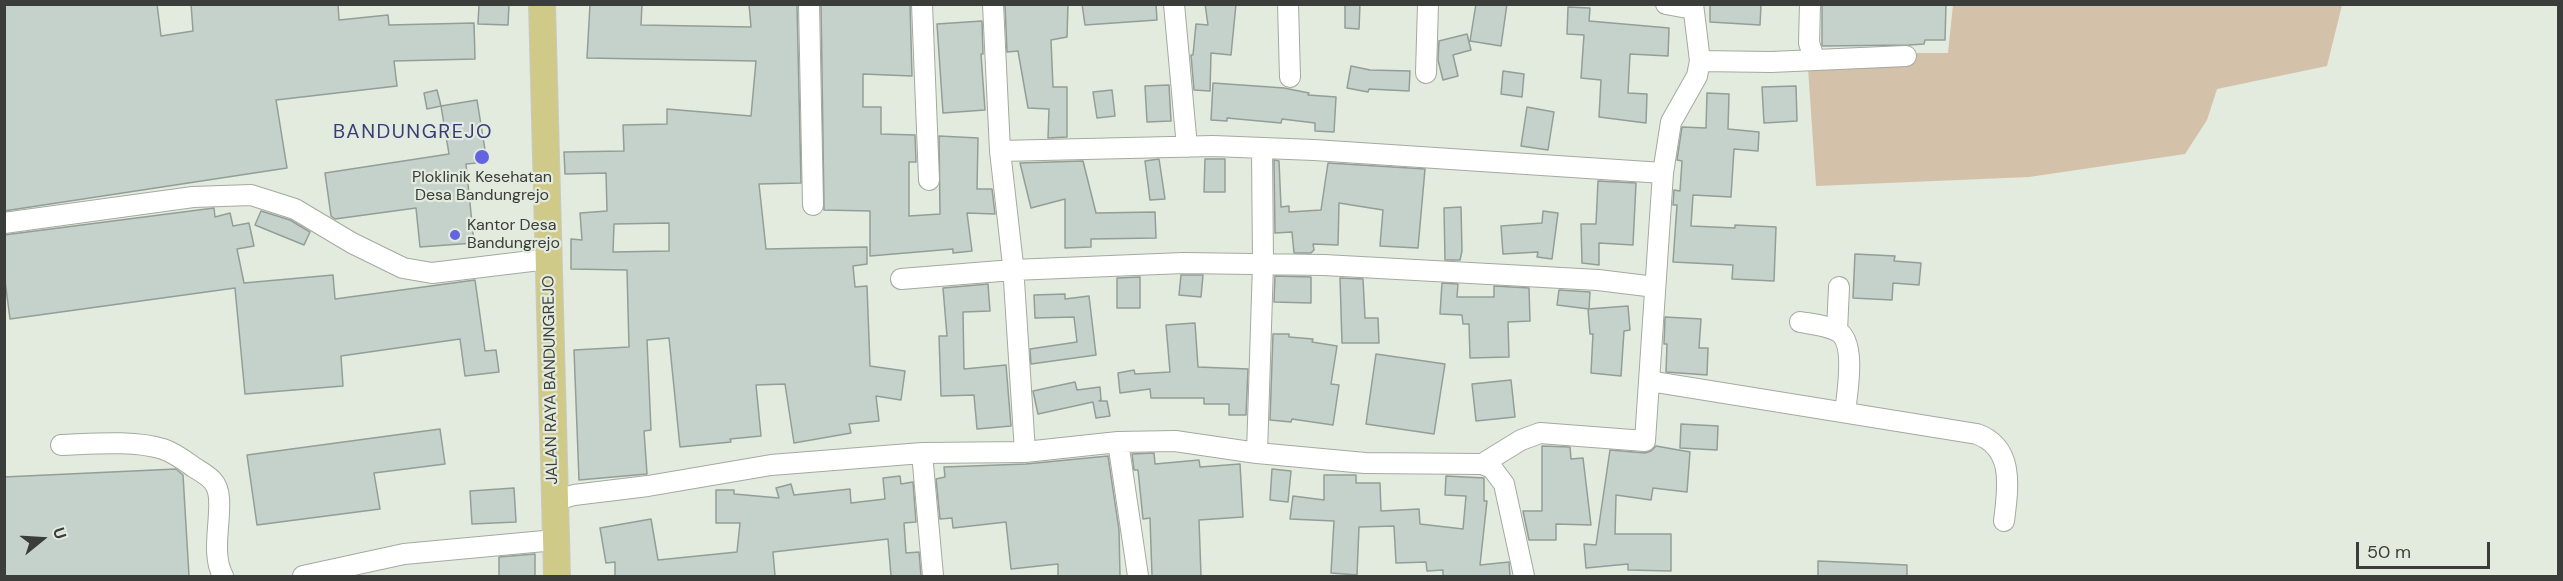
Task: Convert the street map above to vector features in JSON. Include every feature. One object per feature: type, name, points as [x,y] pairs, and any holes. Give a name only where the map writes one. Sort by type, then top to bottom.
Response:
[{"type":"main road","name":"JALAN RAYA BANDUNGREJO","points":[[542,4],[557,576]]},
{"type":"street","points":[[809,4],[813,205]]},
{"type":"street","points":[[922,4],[929,180]]},
{"type":"street","points":[[993,4],[1000,151],[1013,270],[1025,452]]},
{"type":"street","points":[[1174,4],[1187,147]]},
{"type":"street","points":[[1288,4],[1290,77]]},
{"type":"street","points":[[1426,73],[1428,4]]},
{"type":"street","points":[[1482,464],[1521,440],[1540,433],[1645,441],[1663,173],[1671,122],[1697,76],[1701,61],[1693,7],[1666,4]]},
{"type":"street","points":[[1810,4],[1809,43],[1814,58]]},
{"type":"street","points":[[1701,61],[1771,62],[1814,58],[1906,56]]},
{"type":"street","points":[[1000,151],[1187,147],[1314,150],[1663,173]]},
{"type":"street","points":[[1257,453],[1263,264],[1262,149]]},
{"type":"street","points":[[4,223],[193,197],[251,195],[295,209],[352,243],[403,268],[432,273],[548,259]]},
{"type":"street","points":[[901,279],[1013,270],[1183,263],[1324,265],[1598,280],[1654,287]]},
{"type":"street","points":[[1837,331],[1839,287]]},
{"type":"street","points":[[1800,322],[1837,331],[1846,342],[1849,359],[1845,412]]},
{"type":"street","points":[[1649,381],[1977,434],[1987,438],[1998,447],[2003,459],[2008,486],[2004,521]]},
{"type":"street","points":[[554,501],[574,495],[648,486],[734,470],[922,453],[1025,452],[1118,442],[1175,441],[1257,453],[1365,463],[1482,464],[1492,468],[1504,484],[1524,576]]},
{"type":"street","points":[[1118,442],[1138,576]]},
{"type":"street","points":[[61,445],[111,443],[161,449],[207,475],[215,482],[219,495],[219,564],[223,576]]},
{"type":"street","points":[[922,453],[933,576]]},
{"type":"street","points":[[303,576],[404,555],[555,540]]},
{"type":"shaded area","points":[[1953,5],[2342,5],[2327,66],[2217,89],[2207,120],[2185,154],[2029,177],[1816,186],[1807,53],[1948,53]]},
{"type":"building","points":[[4,4],[157,4],[161,36],[193,31],[191,4],[338,4],[339,20],[388,15],[389,25],[474,23],[475,59],[394,61],[397,86],[276,100],[287,168],[4,211]]},
{"type":"building","points":[[479,4],[509,4],[508,25],[478,24]]},
{"type":"building","points":[[590,4],[642,4],[641,25],[751,27],[749,4],[797,4],[801,183],[759,184],[766,249],[867,247],[867,264],[853,266],[855,287],[867,286],[870,366],[905,371],[901,400],[876,396],[879,421],[849,424],[851,433],[794,443],[785,384],[756,385],[761,436],[730,439],[731,442],[680,447],[669,338],[647,340],[651,430],[644,431],[647,474],[579,480],[574,350],[629,347],[627,270],[571,269],[571,239],[582,240],[580,213],[607,211],[606,173],[565,174],[564,152],[624,151],[623,125],[667,124],[667,109],[751,116],[756,61],[587,58]],"holes":[[[669,223],[669,251],[613,252],[614,224]]]},
{"type":"building","points":[[821,4],[910,4],[912,76],[863,74],[863,107],[881,107],[881,134],[915,135],[916,162],[909,162],[909,216],[940,214],[939,136],[978,138],[977,189],[992,189],[995,214],[967,213],[972,251],[953,253],[953,249],[870,256],[870,211],[824,210]]},
{"type":"building","points":[[1005,4],[1068,4],[1067,37],[1051,40],[1053,87],[1067,87],[1067,137],[1048,138],[1049,109],[1028,108],[1018,51],[1007,52]]},
{"type":"building","points":[[1082,4],[1156,4],[1157,20],[1085,25]]},
{"type":"building","points":[[1205,4],[1236,4],[1231,55],[1211,53],[1210,91],[1194,90],[1191,55],[1193,55],[1196,24],[1208,25]]},
{"type":"building","points":[[1345,4],[1360,4],[1359,29],[1345,28]]},
{"type":"building","points":[[1476,4],[1507,4],[1501,46],[1470,41]]},
{"type":"building","points":[[1710,4],[1761,4],[1760,25],[1710,22]]},
{"type":"building","points":[[1822,4],[1946,4],[1945,40],[1925,40],[1924,44],[1909,45],[1822,46]]},
{"type":"building","points":[[1568,7],[1590,8],[1589,21],[1669,28],[1668,56],[1630,54],[1628,93],[1647,94],[1646,123],[1599,117],[1601,80],[1581,78],[1584,35],[1567,34]]},
{"type":"building","points":[[982,21],[983,54],[981,54],[985,110],[943,113],[937,24]]},
{"type":"building","points":[[1467,34],[1471,50],[1453,55],[1458,76],[1443,80],[1438,60],[1439,41]]},
{"type":"building","points":[[1351,66],[1370,70],[1410,71],[1409,91],[1369,89],[1368,92],[1347,88]]},
{"type":"building","points":[[1503,71],[1524,74],[1522,97],[1501,94]]},
{"type":"building","points":[[1213,83],[1284,88],[1309,93],[1308,95],[1336,97],[1334,132],[1315,131],[1315,123],[1282,119],[1281,123],[1227,118],[1227,121],[1211,120]]},
{"type":"building","points":[[1169,85],[1171,121],[1147,122],[1145,86]]},
{"type":"building","points":[[1796,86],[1797,121],[1764,123],[1762,87]]},
{"type":"building","points":[[437,90],[441,106],[427,109],[424,93]]},
{"type":"building","points":[[1112,90],[1115,116],[1097,118],[1093,92]]},
{"type":"building","points":[[1707,93],[1729,94],[1728,129],[1759,132],[1758,151],[1734,149],[1731,197],[1693,195],[1691,226],[1776,227],[1774,281],[1732,279],[1733,265],[1673,262],[1677,205],[1673,205],[1674,190],[1680,191],[1682,161],[1677,160],[1682,127],[1706,128]]},
{"type":"building","points":[[477,100],[487,162],[466,164],[474,243],[420,247],[416,208],[335,219],[331,216],[325,173],[449,154],[441,106]]},
{"type":"building","points":[[1527,107],[1554,112],[1548,150],[1521,146]]},
{"type":"building","points":[[1159,159],[1165,199],[1150,200],[1145,161]]},
{"type":"building","points":[[1205,159],[1225,159],[1225,192],[1204,192]]},
{"type":"building","points":[[1274,160],[1279,161],[1281,207],[1289,206],[1289,212],[1321,210],[1328,163],[1425,169],[1418,248],[1380,246],[1383,210],[1339,203],[1338,245],[1313,244],[1314,250],[1311,253],[1294,253],[1292,232],[1275,233]]},
{"type":"building","points":[[1083,161],[1096,213],[1155,212],[1156,238],[1091,239],[1091,247],[1065,248],[1065,199],[1031,208],[1020,163]]},
{"type":"building","points":[[1598,181],[1636,183],[1633,245],[1599,243],[1599,265],[1582,263],[1581,224],[1596,224]]},
{"type":"building","points":[[1461,207],[1462,251],[1460,260],[1445,260],[1444,208]]},
{"type":"building","points":[[214,208],[215,217],[230,213],[233,226],[249,223],[254,246],[237,249],[244,283],[333,275],[335,299],[475,280],[485,351],[496,350],[499,372],[465,376],[460,339],[341,356],[343,386],[245,394],[235,288],[10,319],[4,273],[4,235]]},
{"type":"building","points":[[261,211],[290,220],[310,232],[304,245],[255,225]]},
{"type":"building","points":[[1543,211],[1558,213],[1552,259],[1537,257],[1538,252],[1503,254],[1501,226],[1542,223]]},
{"type":"building","points":[[1855,254],[1895,256],[1894,261],[1921,263],[1919,285],[1893,283],[1892,300],[1853,298]]},
{"type":"building","points":[[1181,275],[1203,275],[1201,297],[1179,295]]},
{"type":"building","points":[[1275,276],[1311,277],[1311,303],[1274,302]]},
{"type":"building","points":[[1140,277],[1140,308],[1117,308],[1117,278]]},
{"type":"building","points":[[1340,278],[1363,279],[1365,318],[1378,318],[1379,343],[1342,343]]},
{"type":"building","points":[[1442,283],[1458,284],[1457,297],[1494,297],[1494,286],[1529,288],[1530,321],[1508,322],[1509,357],[1470,358],[1469,324],[1463,324],[1462,315],[1440,314]]},
{"type":"building","points":[[988,284],[990,311],[963,312],[964,369],[1006,365],[1011,426],[977,429],[974,395],[941,396],[939,336],[947,336],[943,288]]},
{"type":"building","points":[[1559,290],[1590,292],[1589,309],[1557,305]]},
{"type":"building","points":[[1065,294],[1065,299],[1089,296],[1096,355],[1031,364],[1030,349],[1077,342],[1074,317],[1035,318],[1034,295]]},
{"type":"building","points":[[1628,306],[1630,330],[1624,331],[1621,376],[1591,373],[1593,334],[1590,334],[1588,309]]},
{"type":"building","points":[[1665,317],[1701,319],[1699,348],[1708,348],[1707,375],[1666,372]]},
{"type":"building","points":[[1195,323],[1198,367],[1248,369],[1246,415],[1229,415],[1229,404],[1204,404],[1204,398],[1151,398],[1150,389],[1120,393],[1118,373],[1134,370],[1135,374],[1170,372],[1166,325]]},
{"type":"building","points":[[1273,334],[1289,334],[1289,337],[1313,339],[1312,342],[1337,346],[1331,384],[1339,385],[1333,425],[1292,419],[1291,422],[1270,420]]},
{"type":"building","points":[[1376,354],[1445,364],[1434,434],[1366,424]]},
{"type":"building","points":[[1511,380],[1515,417],[1476,421],[1472,384]]},
{"type":"building","points":[[1075,382],[1077,390],[1100,387],[1101,400],[1099,401],[1107,401],[1110,416],[1096,418],[1093,402],[1038,414],[1033,391]]},
{"type":"building","points":[[1681,424],[1718,426],[1717,450],[1680,448]]},
{"type":"building","points":[[440,429],[445,464],[374,473],[380,509],[257,525],[247,455]]},
{"type":"building","points":[[1542,446],[1570,447],[1571,459],[1583,458],[1591,525],[1556,524],[1556,540],[1529,540],[1523,511],[1542,511]]},
{"type":"building","points":[[1656,446],[1690,452],[1687,492],[1653,488],[1651,500],[1616,495],[1615,534],[1671,534],[1671,571],[1628,570],[1628,564],[1586,568],[1584,544],[1596,545],[1610,450],[1645,453]]},
{"type":"building","points":[[1154,453],[1155,464],[1199,460],[1200,467],[1240,464],[1243,517],[1199,520],[1201,576],[1152,576],[1150,518],[1143,519],[1138,470],[1134,470],[1132,454]]},
{"type":"building","points":[[1108,456],[1119,530],[1120,576],[1058,576],[1058,564],[1011,569],[1006,522],[953,528],[952,518],[940,519],[936,479],[945,477],[944,467],[1026,464]]},
{"type":"building","points":[[176,469],[183,475],[189,576],[4,576],[4,477]]},
{"type":"building","points":[[1272,469],[1291,471],[1288,502],[1270,500]]},
{"type":"building","points":[[1324,475],[1356,475],[1356,483],[1380,483],[1381,511],[1419,509],[1420,524],[1463,529],[1466,496],[1445,495],[1446,476],[1484,478],[1484,501],[1487,501],[1480,565],[1509,562],[1510,576],[1443,576],[1443,570],[1427,571],[1426,562],[1396,563],[1394,526],[1359,527],[1357,575],[1331,573],[1334,521],[1290,519],[1293,496],[1324,500]]},
{"type":"building","points":[[900,476],[901,484],[913,482],[916,522],[904,523],[906,553],[919,552],[921,576],[891,576],[888,539],[773,552],[775,576],[615,576],[615,562],[606,563],[600,528],[651,519],[658,560],[737,552],[740,523],[716,523],[716,490],[734,490],[734,494],[779,498],[776,488],[791,484],[794,495],[850,489],[851,503],[885,499],[883,478]]},
{"type":"building","points":[[514,488],[516,522],[472,524],[470,491]]},
{"type":"building","points":[[535,554],[535,576],[499,576],[499,557]]},
{"type":"building","points":[[1818,561],[1907,565],[1907,576],[1818,576]]},
{"type":"place","name":"Ploklinik Kesehatan Desa Bandungrejo","points":[[482,157]]},
{"type":"place","name":"Kantor Desa Bandungrejo","points":[[455,235]]},
{"type":"district","name":"BANDUNGREJO","points":[[413,133]]}]
